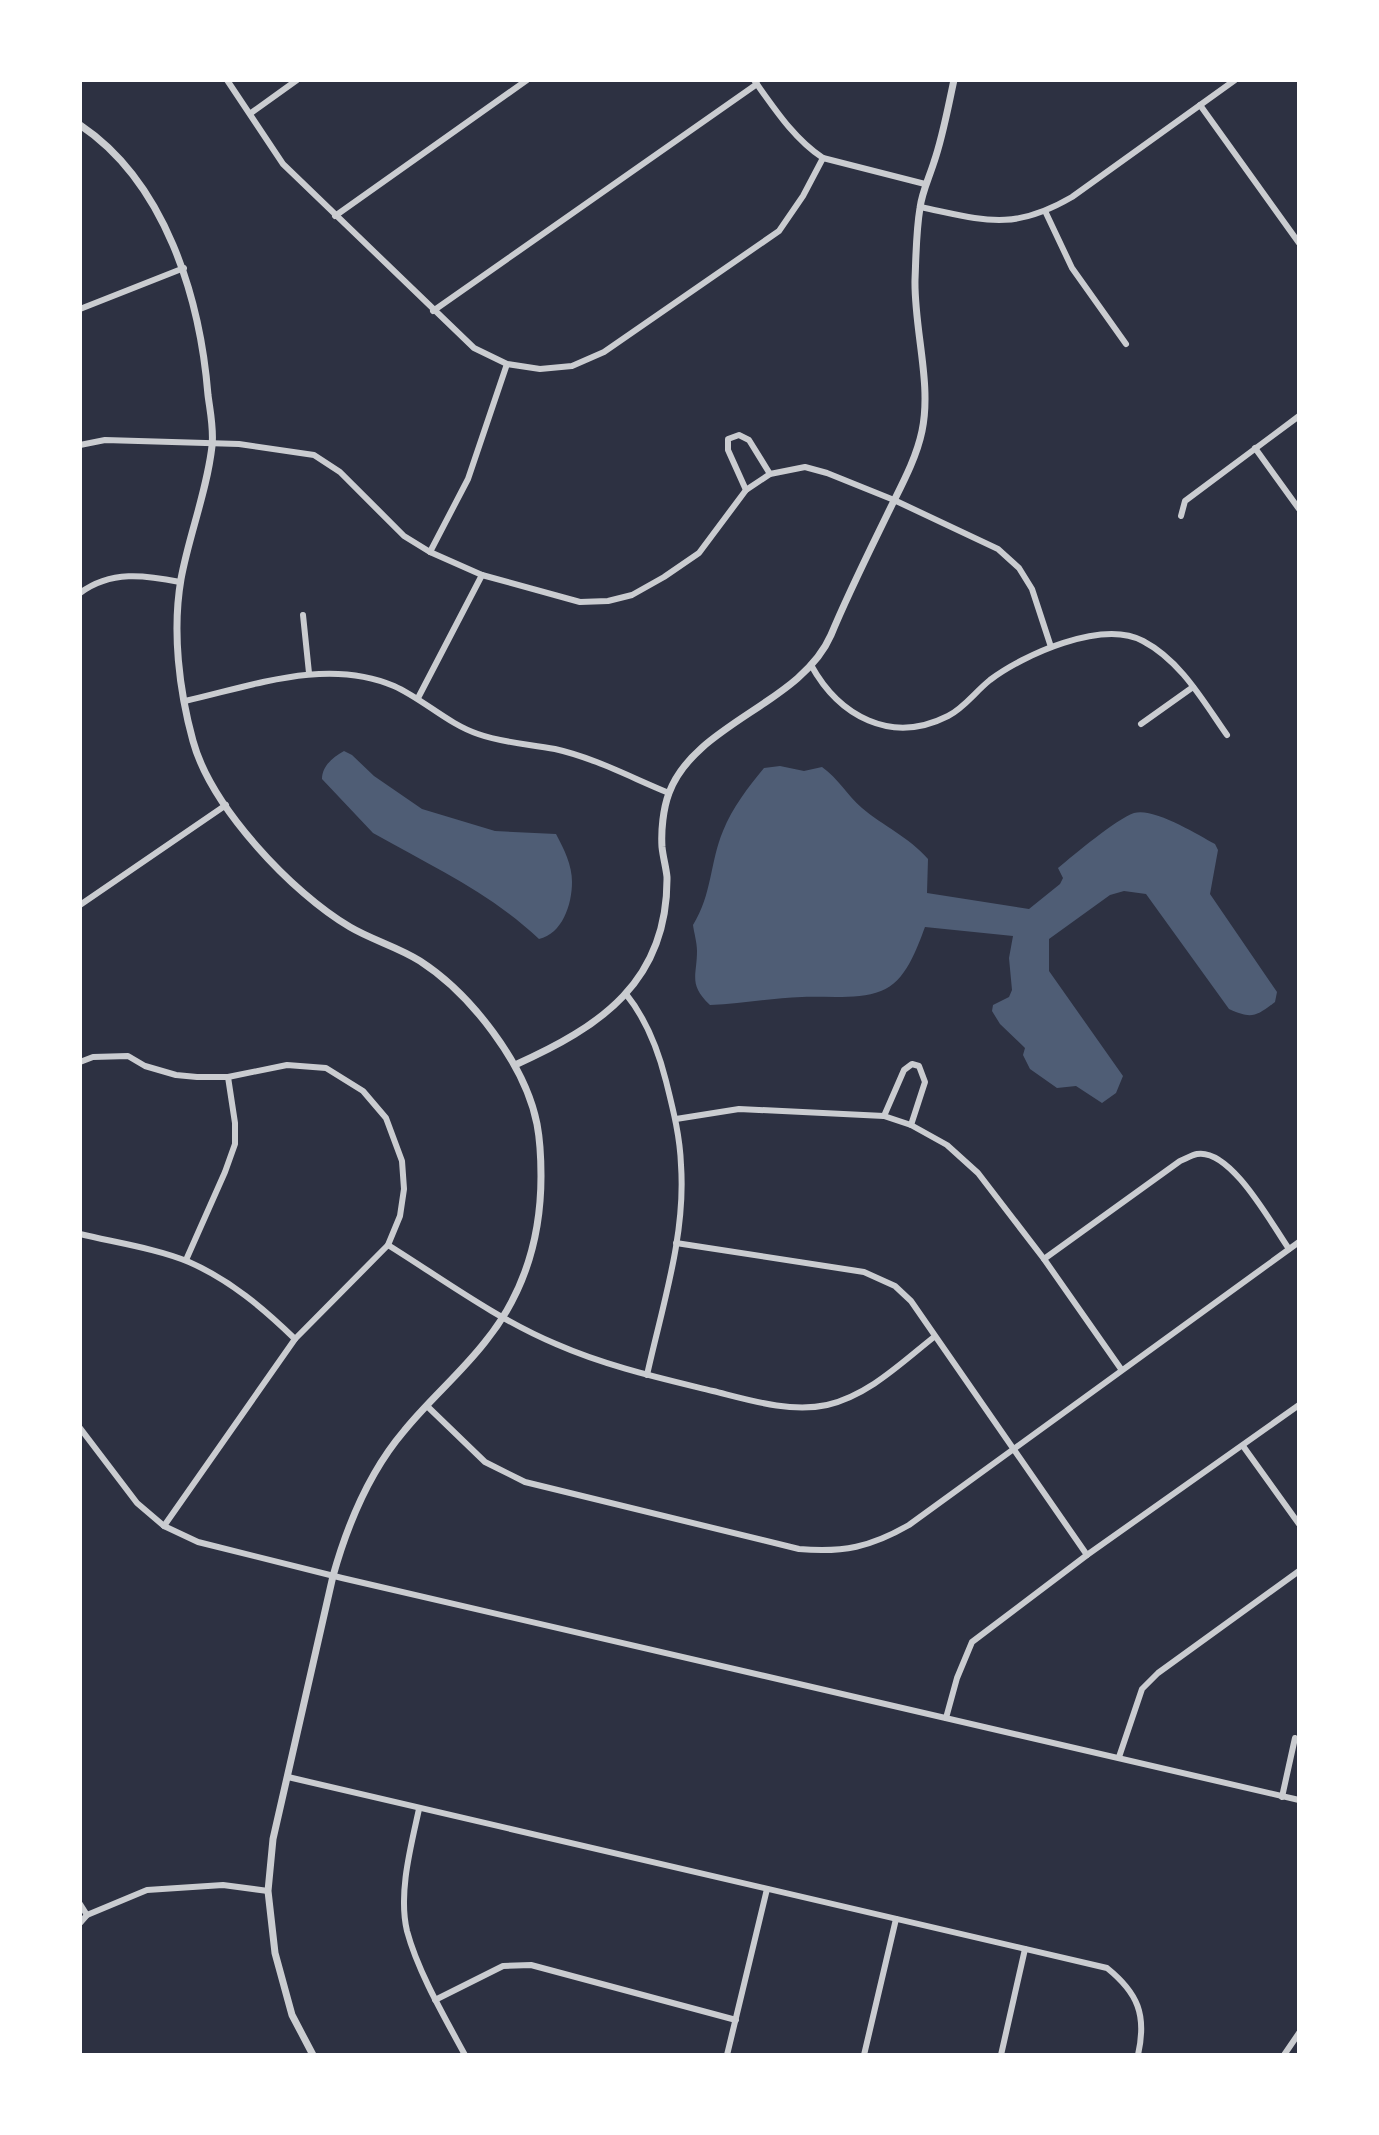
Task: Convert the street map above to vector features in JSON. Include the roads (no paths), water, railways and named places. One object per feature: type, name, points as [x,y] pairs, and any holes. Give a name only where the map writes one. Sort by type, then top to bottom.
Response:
[{"type":"street","points":[[227,80],[283,164],[433,311],[474,348],[507,364],[540,369],[572,366],[604,352],[779,231],[803,196],[823,158]]},
{"type":"street","points":[[251,113],[297,80]]},
{"type":"street","points":[[335,216],[527,80]]},
{"type":"street","points":[[515,1065],[575,1036],[606,1015],[640,976],[655,945],[663,917],[667,876],[662,848],[669,793],[685,767],[708,744],[811,665],[831,634],[913,459],[924,420],[925,402],[915,285],[920,207],[935,161],[954,80]]},
{"type":"street","points":[[920,207],[986,221],[1006,222],[1046,213],[1235,80]]},
{"type":"street","points":[[433,311],[755,82],[795,134],[823,158],[925,184]]},
{"type":"street","points":[[1200,105],[1299,243]]},
{"type":"street","points":[[80,125],[121,161],[158,212],[184,268],[198,316],[213,444],[180,582],[177,640],[194,744],[205,770],[254,845],[287,879],[352,929],[417,959],[445,980],[480,1015],[515,1065],[537,1123],[541,1175],[538,1230],[526,1275],[485,1342],[403,1432],[378,1469],[344,1536],[333,1576],[273,1839],[268,1891],[275,1953],[292,2015],[313,2055]]},
{"type":"street","points":[[1046,213],[1072,268],[1126,344]]},
{"type":"street","points":[[80,309],[184,268]]},
{"type":"street","points":[[430,552],[468,479],[507,364]]},
{"type":"street","points":[[1181,516],[1185,501],[1299,416]]},
{"type":"street","points":[[746,490],[728,450],[728,439],[739,435],[749,440],[770,474]]},
{"type":"street","points":[[80,445],[105,440],[239,444],[314,455],[340,472],[404,536],[430,552],[482,575],[580,602],[608,601],[632,595],[664,577],[699,553],[746,490],[770,474],[805,467],[894,500],[998,549],[1019,568],[1032,589],[1051,647]]},
{"type":"street","points":[[1255,448],[1299,509]]},
{"type":"street","points":[[80,593],[90,585],[110,578],[142,574],[180,582]]},
{"type":"street","points":[[418,698],[482,575]]},
{"type":"street","points":[[303,615],[309,673]]},
{"type":"street","points":[[811,665],[836,701],[861,718],[894,727],[922,725],[948,716],[1013,664],[1051,647],[1090,637],[1117,635],[1140,639],[1164,654],[1193,687],[1227,735]]},
{"type":"street","points":[[185,701],[309,673],[351,675],[389,684],[418,698],[473,733],[498,741],[555,749],[582,757],[669,793]]},
{"type":"street","points":[[1141,724],[1193,687]]},
{"type":"street","points":[[80,905],[226,805]]},
{"type":"street","points":[[626,994],[642,1012],[659,1055],[676,1119],[682,1166],[676,1243],[647,1375]]},
{"type":"street","points":[[80,1062],[93,1057],[128,1056],[145,1066],[176,1075],[228,1077],[287,1065],[326,1068],[363,1091],[386,1118],[402,1161],[404,1189],[400,1216],[388,1245],[295,1339],[164,1526]]},
{"type":"street","points":[[884,1116],[904,1070],[912,1064],[919,1066],[925,1082],[911,1125]]},
{"type":"street","points":[[186,1260],[235,1144],[228,1077]]},
{"type":"street","points":[[676,1119],[739,1109],[884,1116],[911,1125],[947,1145],[978,1173],[1044,1259],[1121,1369]]},
{"type":"street","points":[[1044,1259],[1180,1161],[1198,1154],[1233,1168],[1289,1249]]},
{"type":"street","points":[[80,1234],[186,1260],[222,1278],[264,1309],[295,1339]]},
{"type":"street","points":[[427,1406],[485,1462],[525,1482],[799,1549],[851,1550],[885,1539],[909,1525],[1299,1242]]},
{"type":"street","points":[[676,1243],[864,1272],[881,1277],[895,1286],[911,1301],[1087,1555]]},
{"type":"street","points":[[388,1245],[503,1317],[552,1343],[647,1375],[755,1401],[792,1407],[826,1405],[862,1393],[934,1337]]},
{"type":"street","points":[[946,1718],[957,1678],[972,1642],[1087,1555],[1299,1405]]},
{"type":"street","points":[[80,1428],[137,1503],[164,1526],[198,1542],[1299,1800]]},
{"type":"street","points":[[1243,1446],[1299,1524]]},
{"type":"street","points":[[1119,1757],[1142,1689],[1158,1673],[1299,1571]]},
{"type":"street","points":[[1282,1797],[1295,1738]]},
{"type":"street","points":[[288,1777],[1107,1968],[1134,1994],[1140,2010],[1143,2036],[1138,2055]]},
{"type":"street","points":[[419,1809],[405,1872],[407,1930],[435,2000],[465,2055]]},
{"type":"street","points":[[80,1923],[87,1915],[147,1890],[223,1885],[268,1891]]},
{"type":"street","points":[[727,2055],[767,1889]]},
{"type":"street","points":[[80,1904],[87,1915]]},
{"type":"street","points":[[864,2055],[896,1919]]},
{"type":"street","points":[[1001,2055],[1025,1949]]},
{"type":"street","points":[[435,2000],[503,1966],[531,1965],[736,2020]]},
{"type":"street","points":[[1284,2055],[1299,2033]]},
{"type":"water","points":[[344,751],[422,809],[495,831],[556,834],[572,876],[568,909],[560,925],[539,939],[480,894],[373,833],[322,779],[329,762]]},
{"type":"water","points":[[780,766],[804,771],[822,767],[862,808],[913,844],[928,859],[927,893],[1029,909],[1060,884],[1063,878],[1058,868],[1126,817],[1142,812],[1175,822],[1215,844],[1218,850],[1210,894],[1277,992],[1275,1002],[1253,1015],[1229,1009],[1146,894],[1124,891],[1110,895],[1049,939],[1049,971],[1123,1076],[1116,1093],[1102,1103],[1076,1086],[1057,1088],[1030,1069],[1023,1055],[1025,1048],[1000,1024],[992,1011],[993,1005],[1009,997],[1012,990],[1009,958],[1013,936],[925,927],[904,972],[890,987],[881,991],[852,997],[790,998],[710,1005],[696,985],[697,948],[693,925],[704,902],[719,843],[731,814],[764,768]]}]
